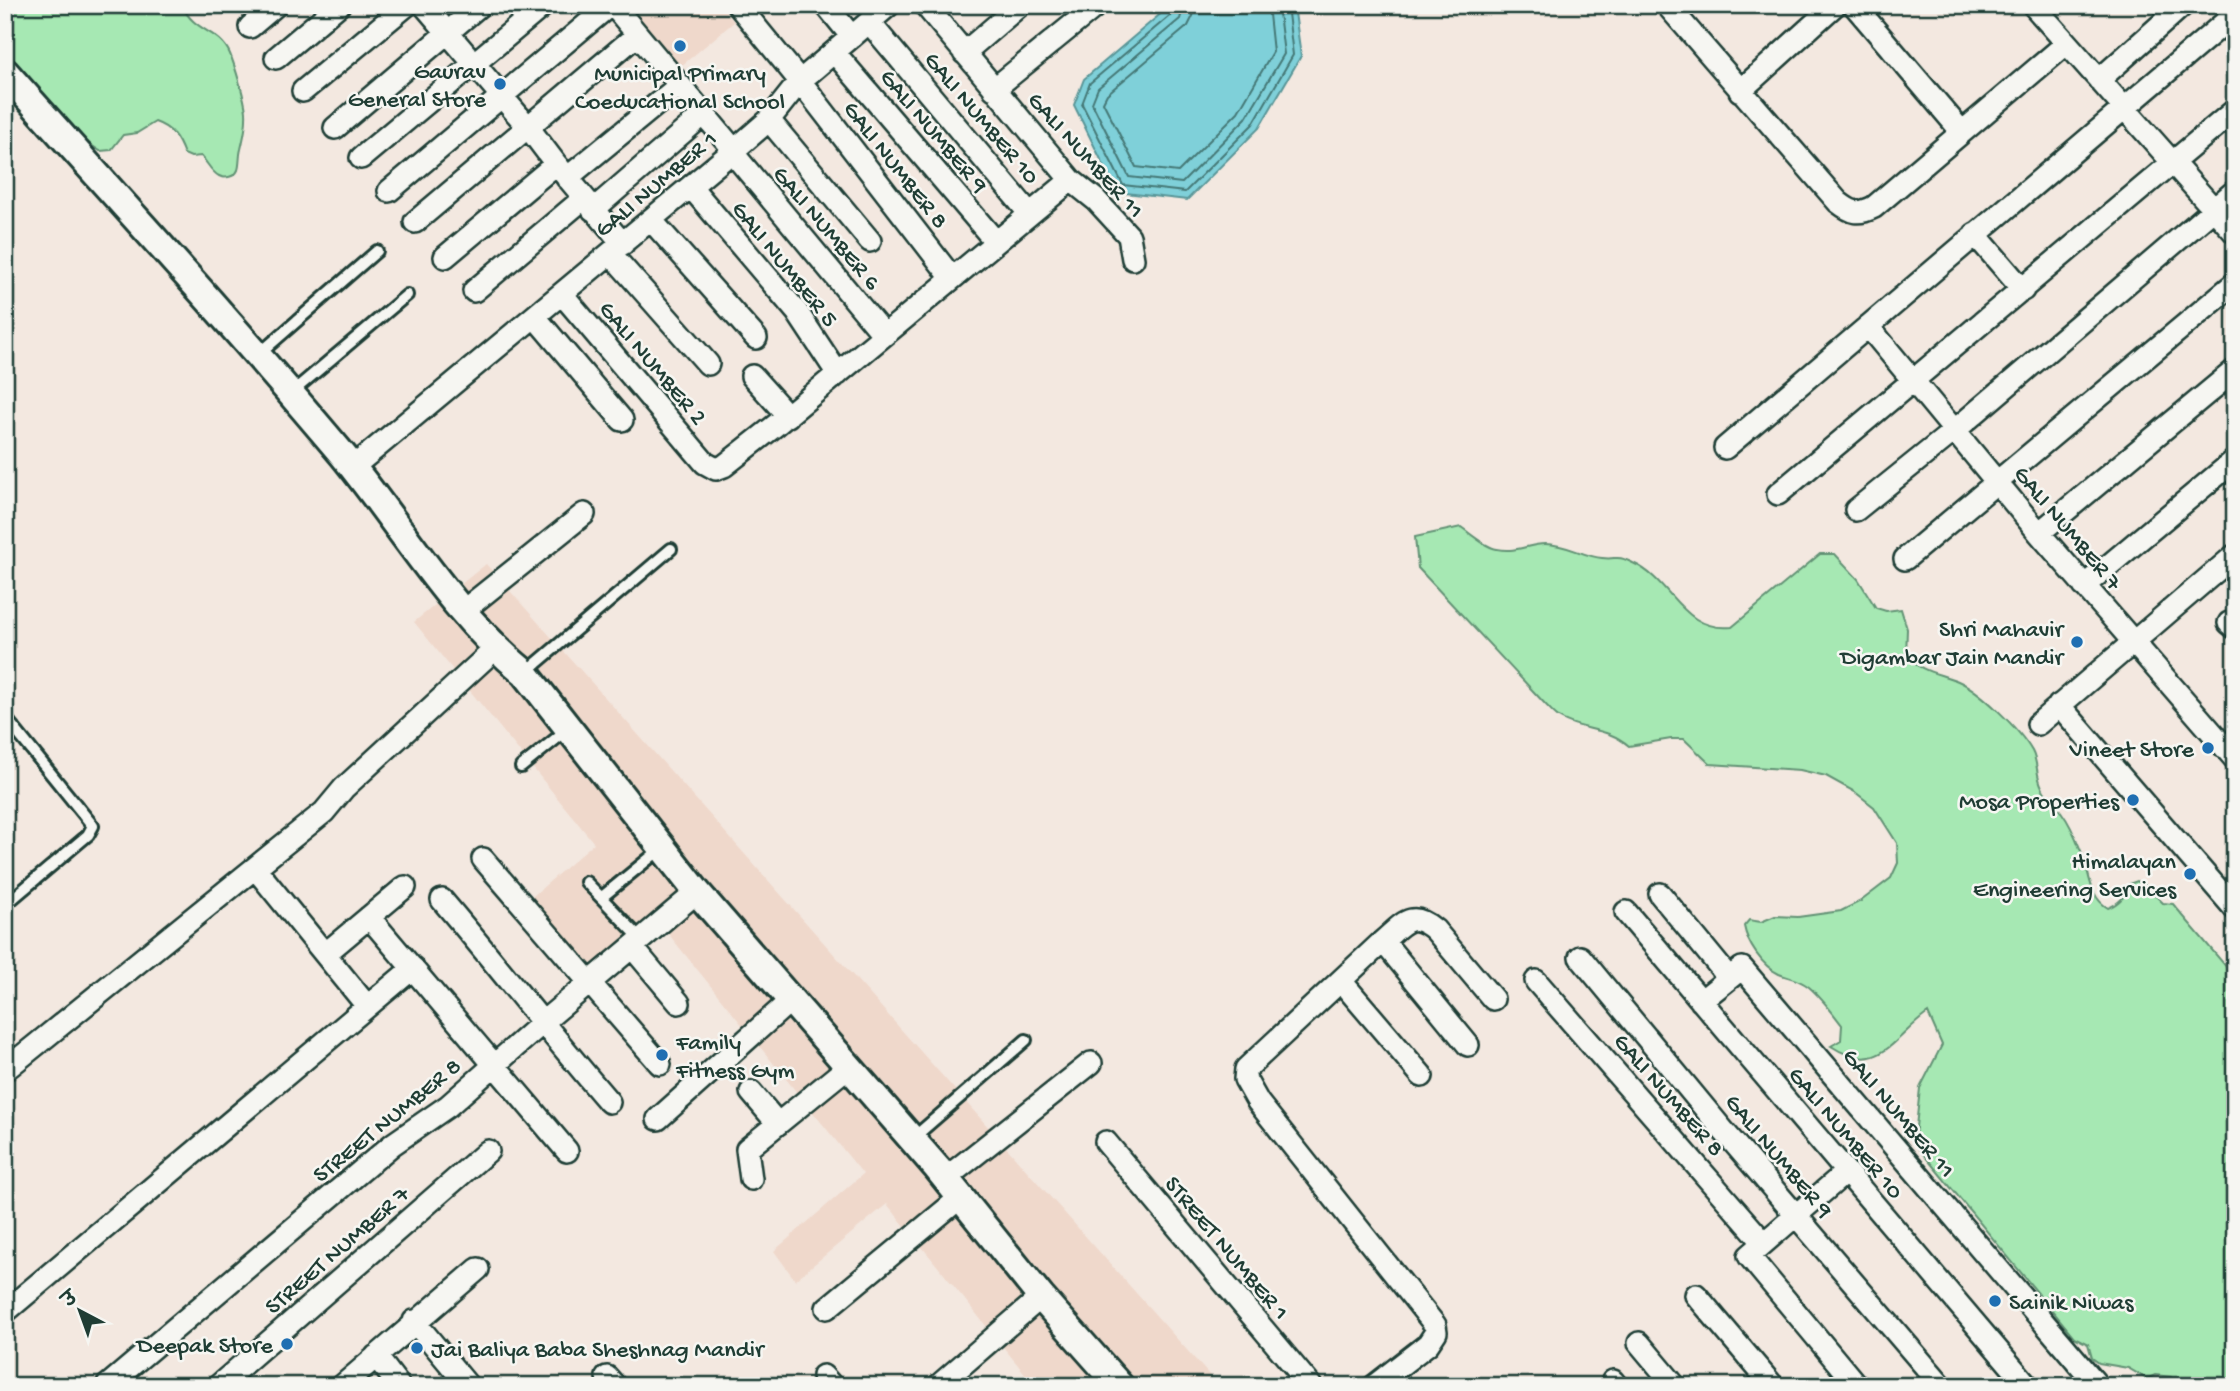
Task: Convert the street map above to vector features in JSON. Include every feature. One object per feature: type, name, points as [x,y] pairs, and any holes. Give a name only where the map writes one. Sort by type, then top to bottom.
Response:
[{"type":"street","points":[[250,27],[276,5]]},
{"type":"street","points":[[276,58],[339,5]]},
{"type":"street","points":[[303,91],[407,5]]},
{"type":"street","points":[[424,5],[528,127],[588,204],[617,249],[708,364]]},
{"type":"street","points":[[335,128],[480,5]]},
{"type":"street","points":[[361,158],[544,5]]},
{"type":"street","points":[[389,191],[611,5]]},
{"type":"street","name":"GALI NUMBER 6","points":[[611,5],[704,114],[884,335]]},
{"type":"street","name":"GALI NUMBER 8","points":[[738,5],[952,278]]},
{"type":"street","points":[[826,5],[852,37]]},
{"type":"street","name":"GALI NUMBER 11","points":[[925,5],[1071,180],[1096,200],[1129,236],[1133,259]]},
{"type":"street","points":[[964,52],[1020,5]]},
{"type":"street","name":"GALI NUMBER 11","points":[[994,89],[1097,5]]},
{"type":"street","points":[[1667,5],[1838,202],[1849,211],[1860,214],[1874,207],[2066,44]]},
{"type":"street","points":[[1740,91],[1835,5]]},
{"type":"street","points":[[1854,5],[1962,132]]},
{"type":"street","points":[[2033,5],[2235,233]]},
{"type":"street","points":[[2099,80],[2183,5]]},
{"type":"street","name":"GALI NUMBER 1","points":[[353,467],[769,120],[800,81],[887,6]]},
{"type":"street","points":[[1725,448],[2235,14]]},
{"type":"street","name":"GALI NUMBER 10","points":[[869,22],[1030,213]]},
{"type":"street","points":[[415,222],[637,35]]},
{"type":"street","name":"GALI NUMBER 9","points":[[834,52],[996,242]]},
{"type":"street","points":[[5,72],[291,393],[353,467],[463,611],[495,649],[524,673],[697,892],[954,1188],[1041,1297],[1120,1386]]},
{"type":"street","points":[[445,257],[680,85]]},
{"type":"street","points":[[1778,494],[2235,110]]},
{"type":"street","points":[[474,291],[704,114]]},
{"type":"street","points":[[769,120],[870,241]]},
{"type":"street","points":[[752,376],[788,416],[1071,180]]},
{"type":"street","name":"GALI NUMBER 5","points":[[691,187],[797,313],[838,374]]},
{"type":"street","points":[[1856,510],[1954,431],[2235,191]]},
{"type":"street","points":[[651,220],[756,338]]},
{"type":"street","points":[[1975,234],[2023,290]]},
{"type":"street","points":[[1905,559],[2235,283]]},
{"type":"street","name":"GALI NUMBER 2","points":[[562,294],[705,463],[716,469],[724,466],[788,416]]},
{"type":"street","points":[[535,317],[622,419]]},
{"type":"street","name":"GALI NUMBER 7","points":[[1868,326],[2039,533],[2235,759]]},
{"type":"street","points":[[2039,533],[2235,370]]},
{"type":"street","points":[[2084,586],[2235,460]]},
{"type":"street","points":[[463,611],[583,514]]},
{"type":"street","points":[[2038,724],[2235,555]]},
{"type":"street","points":[[9,1058],[324,812],[344,788],[495,649]]},
{"type":"street","points":[[2059,705],[2235,909]]},
{"type":"street","points":[[483,859],[660,1064]]},
{"type":"street","points":[[255,868],[368,1006]]},
{"type":"street","points":[[325,954],[405,887]]},
{"type":"street","name":"STREET NUMBER 8","points":[[107,1386],[393,1144],[448,1106],[697,892]]},
{"type":"street","points":[[1660,894],[1730,978],[1701,1001]]},
{"type":"street","points":[[442,900],[496,964],[541,1024],[609,1102]]},
{"type":"street","name":"GALI NUMBER 10","points":[[1626,912],[2028,1386]]},
{"type":"street","points":[[369,917],[567,1151]]},
{"type":"street","points":[[1374,1386],[1428,1344],[1436,1332],[1435,1325],[1258,1102],[1245,1079],[1246,1069],[1383,941],[1415,918],[1424,920],[1435,929],[1493,999]]},
{"type":"street","points":[[1383,941],[1468,1045]]},
{"type":"street","points":[[637,944],[679,1003]]},
{"type":"street","name":"GALI NUMBER 9","points":[[1580,957],[1942,1386]]},
{"type":"street","points":[[5,1312],[413,968]]},
{"type":"street","name":"GALI NUMBER 11","points":[[1730,978],[1742,968],[2098,1386]]},
{"type":"street","points":[[1341,981],[1422,1076]]},
{"type":"street","name":"GALI NUMBER 8","points":[[1536,981],[1764,1243]]},
{"type":"street","points":[[658,1119],[791,1000]]},
{"type":"street","points":[[827,1308],[1091,1063]]},
{"type":"street","points":[[751,1178],[747,1149],[849,1066]]},
{"type":"street","points":[[751,1092],[778,1124]]},
{"type":"street","name":"STREET NUMBER 1","points":[[1105,1142],[1311,1386]]},
{"type":"street","name":"STREET NUMBER 7","points":[[218,1386],[488,1151]]},
{"type":"street","points":[[1846,1172],[1749,1256],[1857,1386]]},
{"type":"street","points":[[342,1386],[414,1321],[478,1269]]},
{"type":"street","points":[[1696,1295],[1773,1386]]},
{"type":"street","points":[[939,1386],[1041,1297]]},
{"type":"street","points":[[414,1321],[468,1386]]},
{"type":"street","points":[[1639,1342],[1675,1386]]},
{"type":"street","points":[[376,1356],[400,1386]]},
{"type":"lane","points":[[258,355],[377,251]]},
{"type":"lane","points":[[291,393],[407,295]]},
{"type":"lane","points":[[524,673],[671,549]]},
{"type":"lane","points":[[5,717],[93,826],[88,835],[5,905]]},
{"type":"lane","points":[[521,767],[568,729]]},
{"type":"lane","points":[[602,897],[662,848]]},
{"type":"lane","points":[[586,882],[602,897],[637,944]]},
{"type":"lane","points":[[912,1139],[1026,1040]]},
{"type":"shaded area","name":"Municipal Primary Coeducational School","points":[[620,5],[720,5],[734,22],[675,71]]},
{"type":"shaded area","points":[[486,564],[1219,1386],[1035,1386],[887,1204],[795,1280],[774,1251],[863,1174],[653,915],[585,972],[526,902],[594,843],[414,622]]},
{"type":"green space","points":[[5,5],[182,5],[193,21],[220,40],[230,54],[234,66],[244,99],[246,117],[237,172],[230,177],[219,176],[201,156],[191,157],[184,154],[174,134],[155,122],[137,133],[123,135],[111,150],[100,151],[73,133],[5,53]]},
{"type":"green space","points":[[1461,527],[1483,543],[1497,549],[1553,545],[1595,557],[1627,560],[1647,571],[1689,614],[1701,622],[1715,626],[1732,627],[1820,554],[1835,554],[1858,579],[1876,608],[1886,611],[1901,609],[1907,629],[1906,656],[1924,669],[1967,686],[1988,702],[2026,742],[2032,751],[2042,787],[2071,828],[2097,898],[2108,908],[2125,895],[2129,884],[2137,881],[2145,885],[2163,903],[2173,904],[2235,977],[2235,1386],[2175,1386],[2171,1377],[2155,1375],[2147,1379],[2128,1368],[2099,1363],[2092,1358],[2088,1344],[2074,1337],[1919,1149],[1915,1137],[1920,1088],[1942,1045],[1928,1013],[1885,1050],[1874,1056],[1862,1058],[1848,1055],[1831,1046],[1841,1040],[1842,1025],[1823,1000],[1805,984],[1773,970],[1761,960],[1752,947],[1744,926],[1749,920],[1761,922],[1775,916],[1798,917],[1841,911],[1861,901],[1891,878],[1898,863],[1897,843],[1874,807],[1855,792],[1826,776],[1800,770],[1710,764],[1684,739],[1629,746],[1612,735],[1558,717],[1418,568],[1415,537]]},
{"type":"water","points":[[1171,5],[1294,5],[1301,56],[1259,128],[1187,200],[1117,192],[1074,105],[1084,79]]},
{"type":"place","name":"Municipal Primary Coeducational School","points":[[680,46]]},
{"type":"place","name":"Gaurav General Store","points":[[500,84]]},
{"type":"place","name":"Shri Mahavir Digambar Jain Mandir","points":[[2077,642]]},
{"type":"place","name":"Vineet Store","points":[[2208,748]]},
{"type":"place","name":"Mosa Properties","points":[[2133,800]]},
{"type":"place","name":"Himalayan Engineering Services","points":[[2190,874]]},
{"type":"place","name":"Family Fitness Gym","points":[[662,1055]]},
{"type":"place","name":"Sainik Niwas","points":[[1995,1301]]},
{"type":"place","name":"Deepak Store","points":[[287,1344]]},
{"type":"place","name":"Jai Baliya Baba Sheshnag Mandir","points":[[417,1348]]}]
